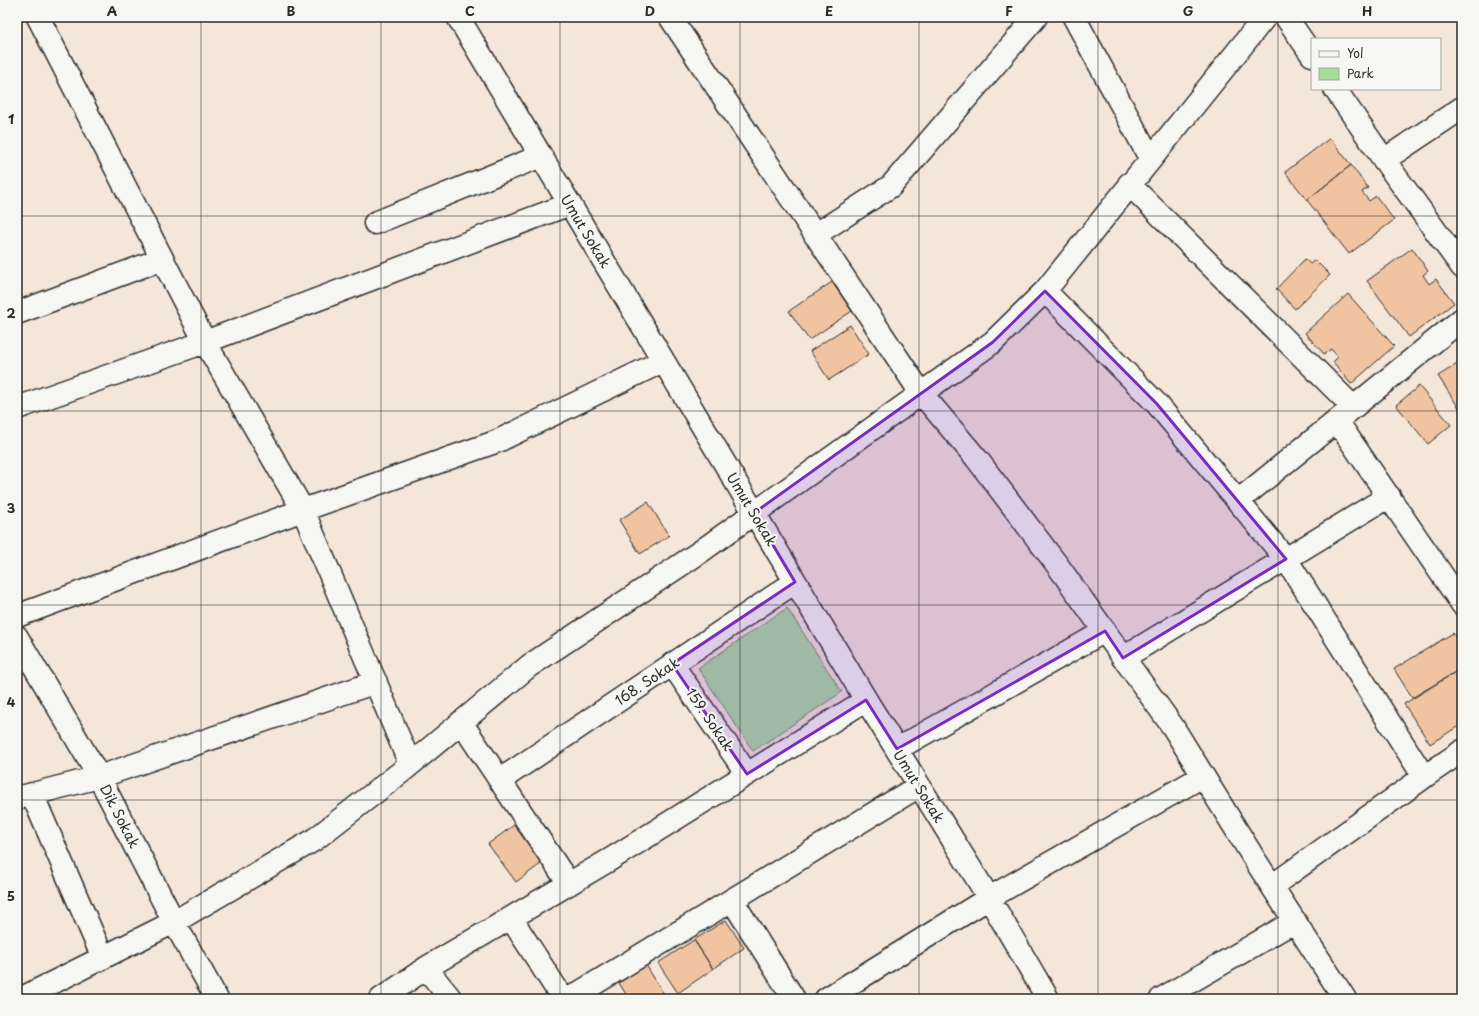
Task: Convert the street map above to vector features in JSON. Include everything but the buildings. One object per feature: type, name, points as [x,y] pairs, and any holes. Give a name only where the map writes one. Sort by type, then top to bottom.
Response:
[{"type":"street","points":[[38,17],[205,342],[303,510],[410,764]]},
{"type":"street","name":"Umut Sokak","points":[[458,17],[795,582],[896,749],[989,898],[1048,999]]},
{"type":"street","points":[[670,17],[921,393],[977,459],[1058,566],[1173,727],[1294,921],[1345,999]]},
{"type":"street","points":[[815,234],[891,186],[1036,17]]},
{"type":"street","points":[[1074,17],[1150,158]]},
{"type":"street","points":[[20,999],[174,922],[314,840],[410,764],[529,666],[700,552],[992,342],[1044,291],[1265,17]]},
{"type":"street","points":[[1286,17],[1311,54]]},
{"type":"street","points":[[1336,90],[1384,160],[1462,267]]},
{"type":"street","points":[[1384,160],[1462,108]]},
{"type":"street","points":[[375,223],[541,156]]},
{"type":"street","points":[[1129,184],[1354,407]]},
{"type":"street","points":[[17,408],[205,342],[570,204]]},
{"type":"street","points":[[17,313],[162,259]]},
{"type":"street","points":[[1044,291],[1157,404],[1286,559],[1424,777]]},
{"type":"street","points":[[1238,501],[1462,319]]},
{"type":"street","points":[[17,616],[303,510],[498,441],[663,361]]},
{"type":"street","points":[[1337,421],[1462,604]]},
{"type":"street","points":[[1123,658],[1389,496]]},
{"type":"street","name":"168. Sokak","points":[[500,780],[795,582]]},
{"type":"street","points":[[896,749],[1105,631]]},
{"type":"street","name":"Dik Sokak","points":[[17,637],[100,777],[174,922],[217,999]]},
{"type":"street","name":"159. Sokak","points":[[672,664],[747,774]]},
{"type":"street","points":[[103,958],[24,796],[100,777],[376,682]]},
{"type":"street","points":[[381,999],[426,968],[569,884],[866,700]]},
{"type":"street","points":[[461,722],[569,884]]},
{"type":"street","points":[[1272,886],[1462,751]]},
{"type":"street","points":[[826,999],[989,898],[1203,776]]},
{"type":"street","points":[[569,999],[919,786]]},
{"type":"street","points":[[732,900],[794,999]]},
{"type":"street","points":[[511,918],[563,999]]},
{"type":"street","points":[[1160,999],[1294,921]]},
{"type":"street","points":[[426,968],[451,999]]},
{"type":"highlighted area","points":[[1045,291],[1157,404],[1286,559],[1123,658],[1105,631],[897,749],[866,700],[747,774],[672,664],[795,582],[754,513],[993,342]]},
{"type":"green space","points":[[787,608],[842,692],[753,751],[698,668]]}]
